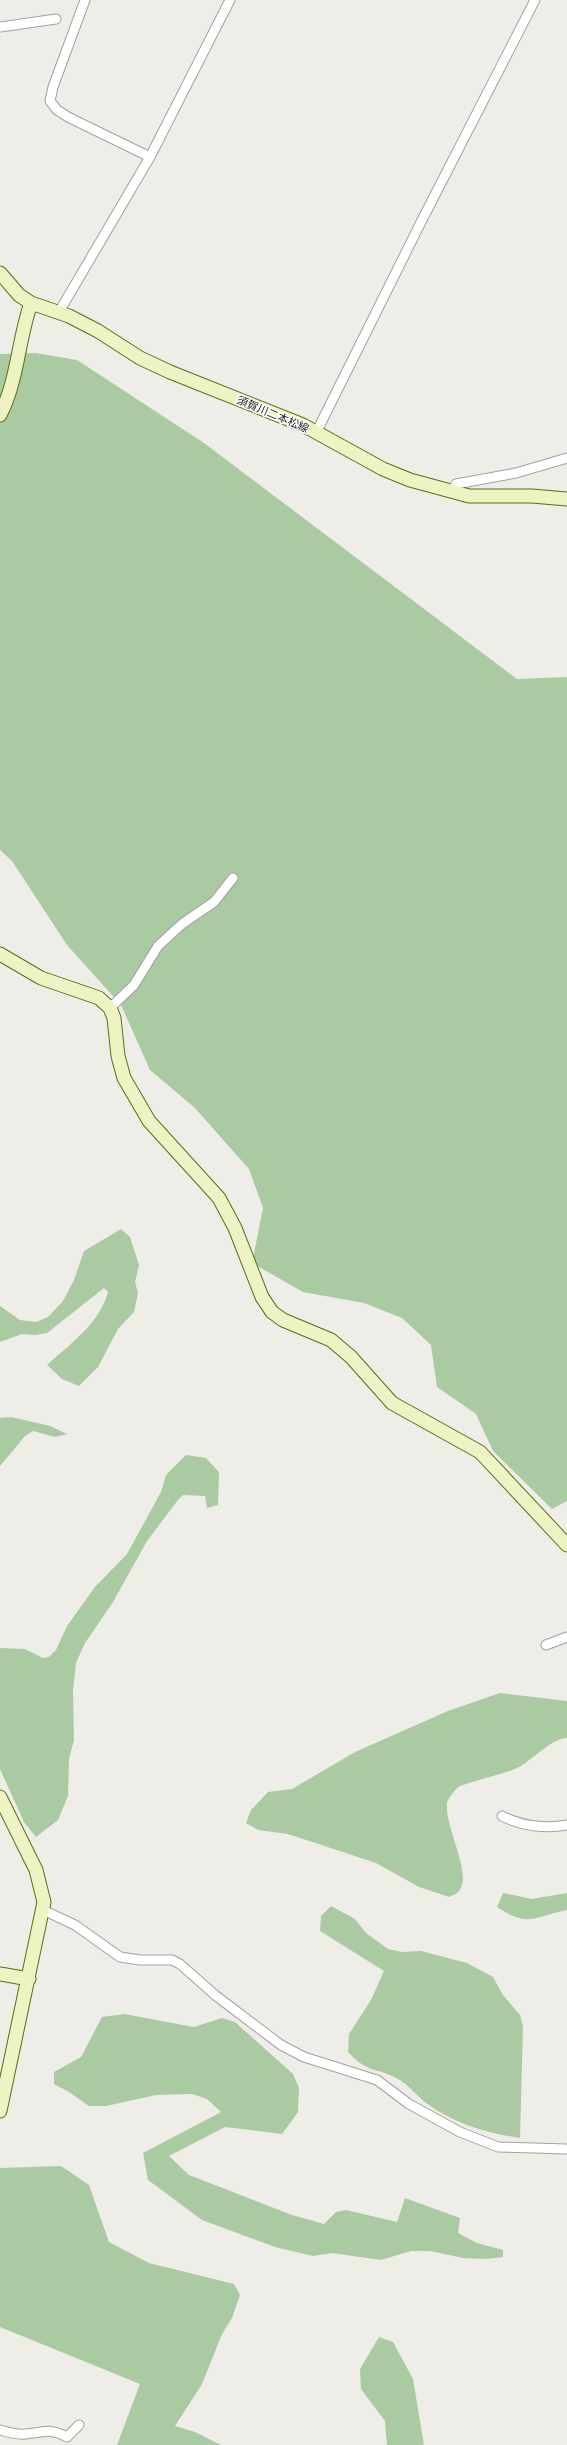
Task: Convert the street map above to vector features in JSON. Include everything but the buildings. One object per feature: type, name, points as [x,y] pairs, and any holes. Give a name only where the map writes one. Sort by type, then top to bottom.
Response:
[{"type":"street","points":[[85,0],[53,87],[50,101],[56,110],[68,117],[150,157]]},
{"type":"street","points":[[59,312],[150,157],[230,0]]},
{"type":"street","points":[[316,433],[420,222],[535,0]]},
{"type":"street","points":[[0,27],[56,19]]},
{"type":"street","name":"須賀川二本松線","points":[[0,273],[19,295],[31,304],[59,312],[98,331],[146,361],[303,425],[383,469],[451,492],[469,496],[532,496],[567,499]]},
{"type":"street","points":[[0,415],[12,385],[21,335],[31,304]]},
{"type":"street","points":[[451,492],[456,484],[516,474],[567,458]]},
{"type":"street","points":[[110,1008],[134,985],[158,946],[182,924],[214,902],[233,878]]},
{"type":"street","points":[[0,954],[41,978],[99,998],[110,1008],[114,1018],[118,1056],[124,1078],[149,1121],[219,1198],[236,1228],[262,1297],[272,1312],[283,1320],[331,1340],[351,1357],[392,1403],[480,1452],[567,1545]]},
{"type":"street","points":[[546,1645],[567,1637]]},
{"type":"street","points":[[0,1797],[36,1870],[41,1884],[43,1910],[0,2111]]},
{"type":"street","points":[[502,1816],[516,1823],[547,1828],[567,1825]]},
{"type":"street","points":[[43,1910],[75,1925],[120,1957],[140,1960],[172,1960],[180,1964],[214,1995],[281,2045],[304,2057],[377,2080],[409,2104],[460,2132],[498,2147],[567,2149]]},
{"type":"street","points":[[0,1974],[29,1979]]},
{"type":"street","points":[[0,2430],[24,2434],[42,2430],[54,2431],[67,2437],[79,2425]]},
{"type":"green space","points":[[36,353],[77,360],[204,443],[517,679],[567,677],[567,1501],[552,1509],[493,1451],[476,1414],[437,1387],[431,1345],[402,1318],[364,1303],[303,1292],[252,1263],[263,1208],[249,1169],[195,1108],[150,1070],[121,1005],[67,945],[12,861],[0,850],[0,354]]},
{"type":"green space","points":[[121,1229],[130,1237],[139,1265],[135,1282],[138,1293],[134,1312],[118,1329],[98,1367],[79,1386],[62,1379],[47,1365],[83,1332],[98,1314],[108,1292],[104,1288],[47,1333],[35,1335],[22,1334],[0,1342],[0,1306],[20,1320],[36,1322],[48,1317],[63,1301],[74,1280],[84,1251]]},
{"type":"green space","points":[[11,1417],[50,1426],[67,1434],[55,1437],[33,1431],[25,1436],[0,1466],[0,1418]]},
{"type":"green space","points":[[186,1455],[206,1458],[219,1472],[218,1505],[207,1508],[205,1496],[183,1495],[178,1500],[147,1541],[113,1602],[85,1643],[76,1663],[73,1691],[74,1740],[69,1759],[68,1796],[58,1820],[36,1837],[24,1822],[0,1769],[0,1648],[25,1649],[43,1658],[49,1657],[56,1650],[67,1626],[95,1587],[127,1554],[161,1492],[166,1475]]},
{"type":"green space","points":[[500,1693],[567,1701],[567,1738],[554,1742],[519,1767],[460,1786],[450,1796],[447,1803],[447,1813],[463,1873],[462,1883],[456,1894],[449,1897],[419,1887],[376,1863],[288,1834],[258,1830],[246,1823],[251,1810],[268,1792],[292,1789],[355,1752],[448,1711]]},
{"type":"green space","points":[[503,1893],[532,1899],[567,1893],[567,1910],[538,1918],[524,1919],[497,1907]]},
{"type":"green space","points":[[331,1906],[355,1919],[366,1933],[388,1949],[402,1952],[421,1951],[467,1963],[493,1977],[503,1995],[520,2015],[523,2027],[520,2138],[483,2130],[448,2117],[426,2103],[398,2079],[361,2064],[348,2052],[349,2034],[371,2000],[384,1971],[320,1931],[321,1916]]},
{"type":"green space","points":[[124,2014],[194,2027],[222,2018],[235,2022],[293,2074],[299,2088],[298,2112],[282,2134],[225,2127],[169,2156],[189,2175],[292,2215],[324,2224],[336,2212],[346,2210],[397,2222],[405,2198],[460,2218],[458,2233],[477,2243],[503,2250],[503,2257],[485,2259],[463,2258],[430,2251],[411,2251],[381,2260],[332,2253],[313,2256],[275,2247],[202,2220],[148,2180],[143,2153],[221,2112],[207,2099],[192,2094],[156,2095],[106,2106],[89,2106],[69,2092],[54,2084],[54,2072],[81,2057],[102,2017]]},
{"type":"green space","points":[[61,2166],[89,2185],[109,2242],[149,2263],[234,2284],[240,2295],[232,2318],[222,2334],[202,2384],[175,2426],[195,2432],[221,2445],[117,2445],[140,2384],[0,2327],[0,2168]]},
{"type":"green space","points":[[379,2337],[393,2342],[413,2379],[424,2445],[387,2445],[385,2421],[361,2389],[360,2369]]}]
